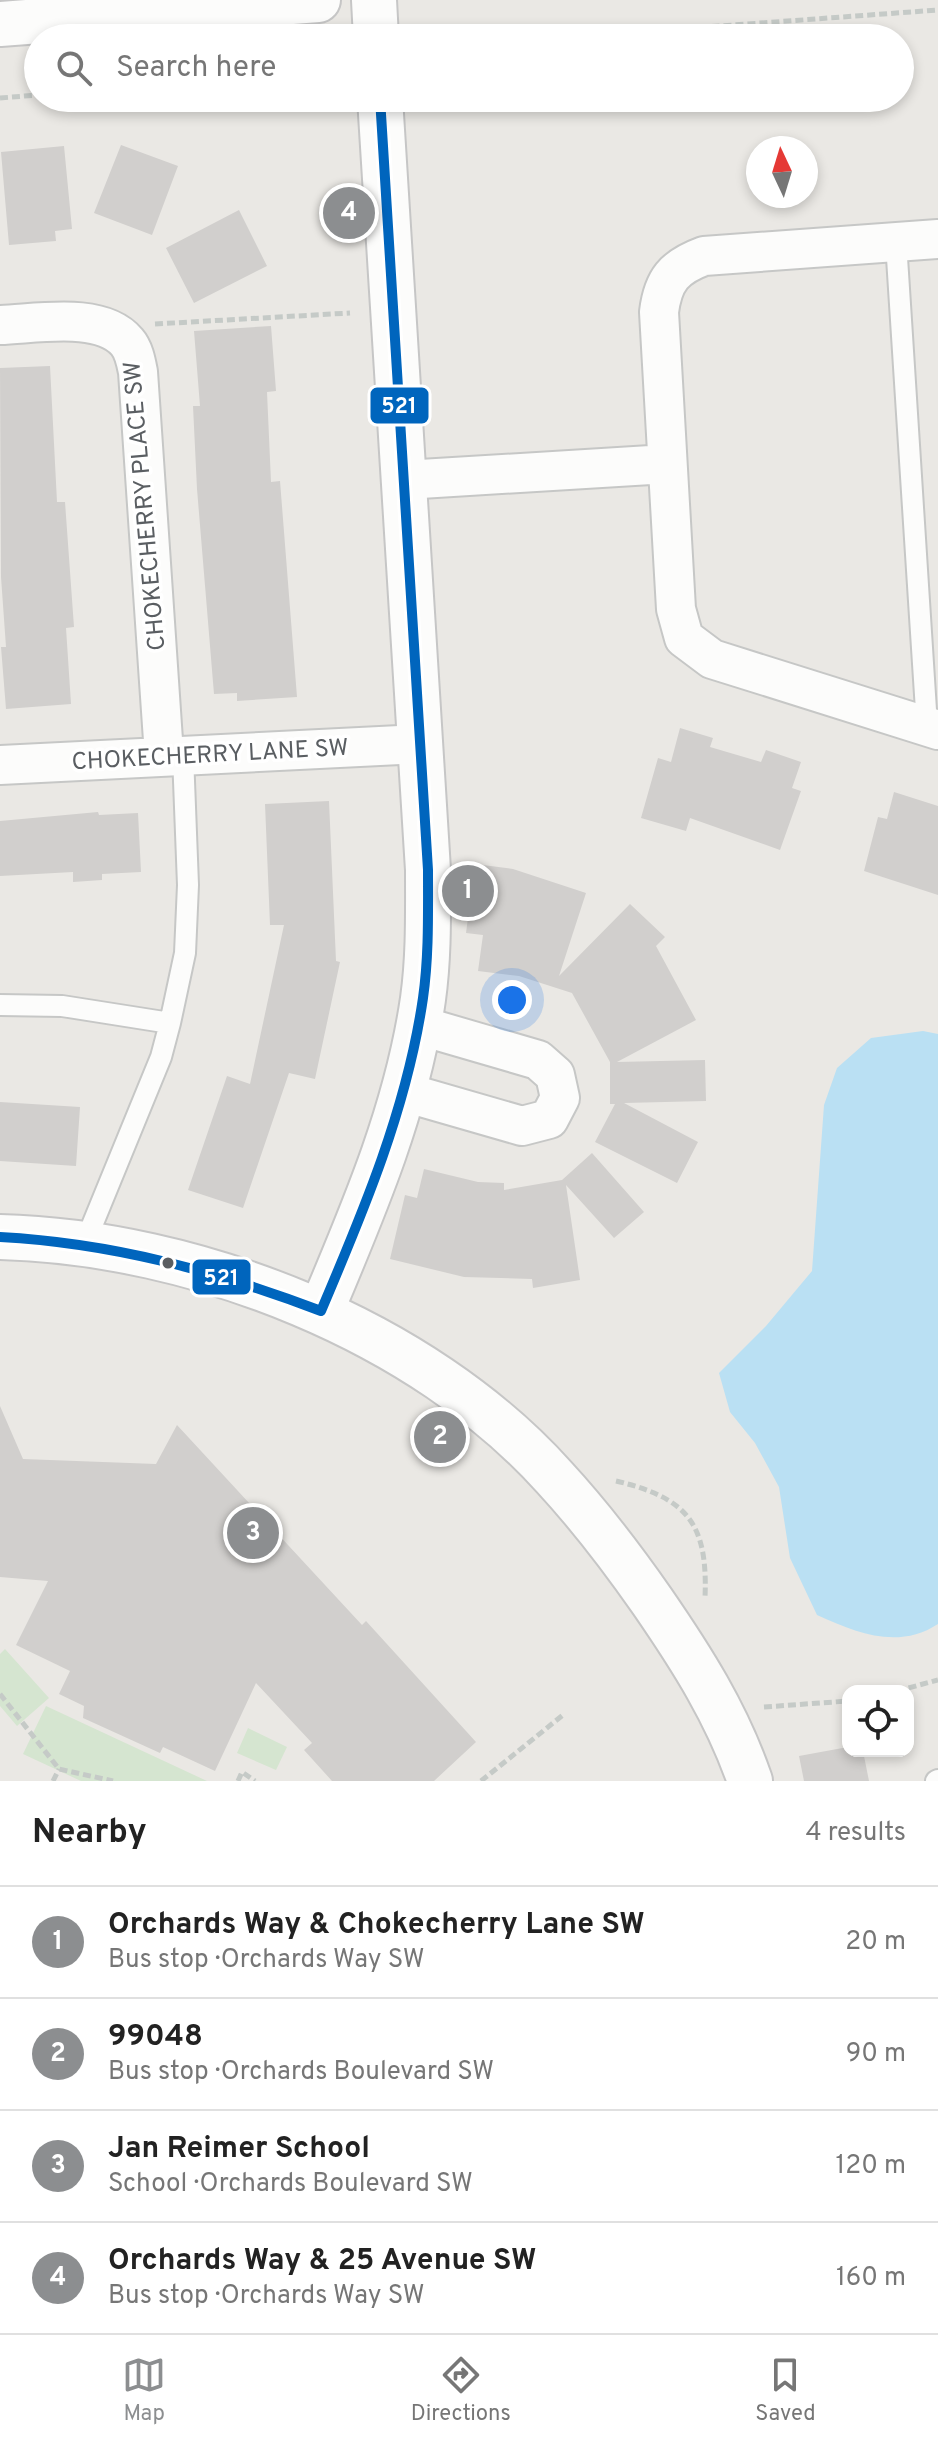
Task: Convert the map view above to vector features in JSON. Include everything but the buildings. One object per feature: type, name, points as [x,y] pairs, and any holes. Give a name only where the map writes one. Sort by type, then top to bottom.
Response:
[{"type":"street","points":[[0,24],[318,0]]},
{"type":"street","points":[[374,0],[375,24]]},
{"type":"street","points":[[321,1311],[387,1149],[404,1092],[418,1025],[428,916],[381,112]]},
{"type":"street","points":[[932,728],[712,659],[684,638],[676,609],[659,312],[662,291],[670,274],[704,256],[938,239]]},
{"type":"street","points":[[0,325],[82,323],[106,327]]},
{"type":"street","name":"CHOKECHERRY PLACE SW","points":[[106,327],[127,341],[138,372],[174,755]]},
{"type":"street","points":[[404,480],[667,464]]},
{"type":"street","name":"CHOKECHERRY LANE SW","points":[[0,765],[420,744]]},
{"type":"street","points":[[404,1092],[522,1126],[549,1119],[560,1098],[555,1075],[538,1060],[418,1025]]},
{"type":"street","points":[[0,1237],[84,1245],[208,1270],[321,1311],[356,1329],[465,1399],[553,1475],[619,1555],[701,1673],[733,1732],[750,1781]]},
{"type":"lane","points":[[896,242],[932,728]]},
{"type":"lane","points":[[84,1245],[161,1057],[185,953],[188,885],[174,755]]},
{"type":"lane","points":[[0,1005],[62,1006],[170,1023]]},
{"type":"path","points":[[747,24],[938,10]]},
{"type":"path","points":[[0,98],[24,96]]},
{"type":"path","points":[[106,327],[350,313]]},
{"type":"path","points":[[616,1481],[659,1492],[694,1523],[705,1551],[705,1598]]},
{"type":"path","points":[[914,1686],[938,1680]]},
{"type":"path","points":[[0,1694],[59,1769],[113,1781]]},
{"type":"path","points":[[764,1707],[842,1701]]},
{"type":"path","points":[[481,1781],[563,1715]]},
{"type":"path","points":[[53,1781],[59,1769]]},
{"type":"path","points":[[238,1781],[242,1772],[255,1781]]},
{"type":"green space","points":[[5,1649],[49,1698],[17,1726],[0,1706],[0,1654]]},
{"type":"green space","points":[[46,1706],[207,1781],[81,1781],[23,1754]]},
{"type":"green space","points":[[248,1728],[287,1747],[276,1770],[237,1753]]},
{"type":"water","points":[[923,1031],[938,1034],[938,1624],[923,1632],[893,1637],[862,1633],[817,1615],[790,1558],[779,1487],[755,1443],[730,1412],[719,1373],[766,1326],[812,1271],[824,1105],[837,1068],[871,1038]]},
{"type":"transit line","name":"521","points":[[321,1311],[368,1197],[395,1119],[416,1039],[427,950],[428,870],[381,112]]},
{"type":"transit line","name":"521","points":[[0,1237],[83,1245],[163,1261],[242,1283],[321,1311]]},
{"type":"place","name":"Orchards Way & 25 Avenue SW","points":[[349,213]]},
{"type":"place","name":"Orchards Way & Chokecherry Lane SW","points":[[468,891]]},
{"type":"place","name":"99048","points":[[440,1437]]},
{"type":"place","name":"Jan Reimer School","points":[[253,1533]]}]
